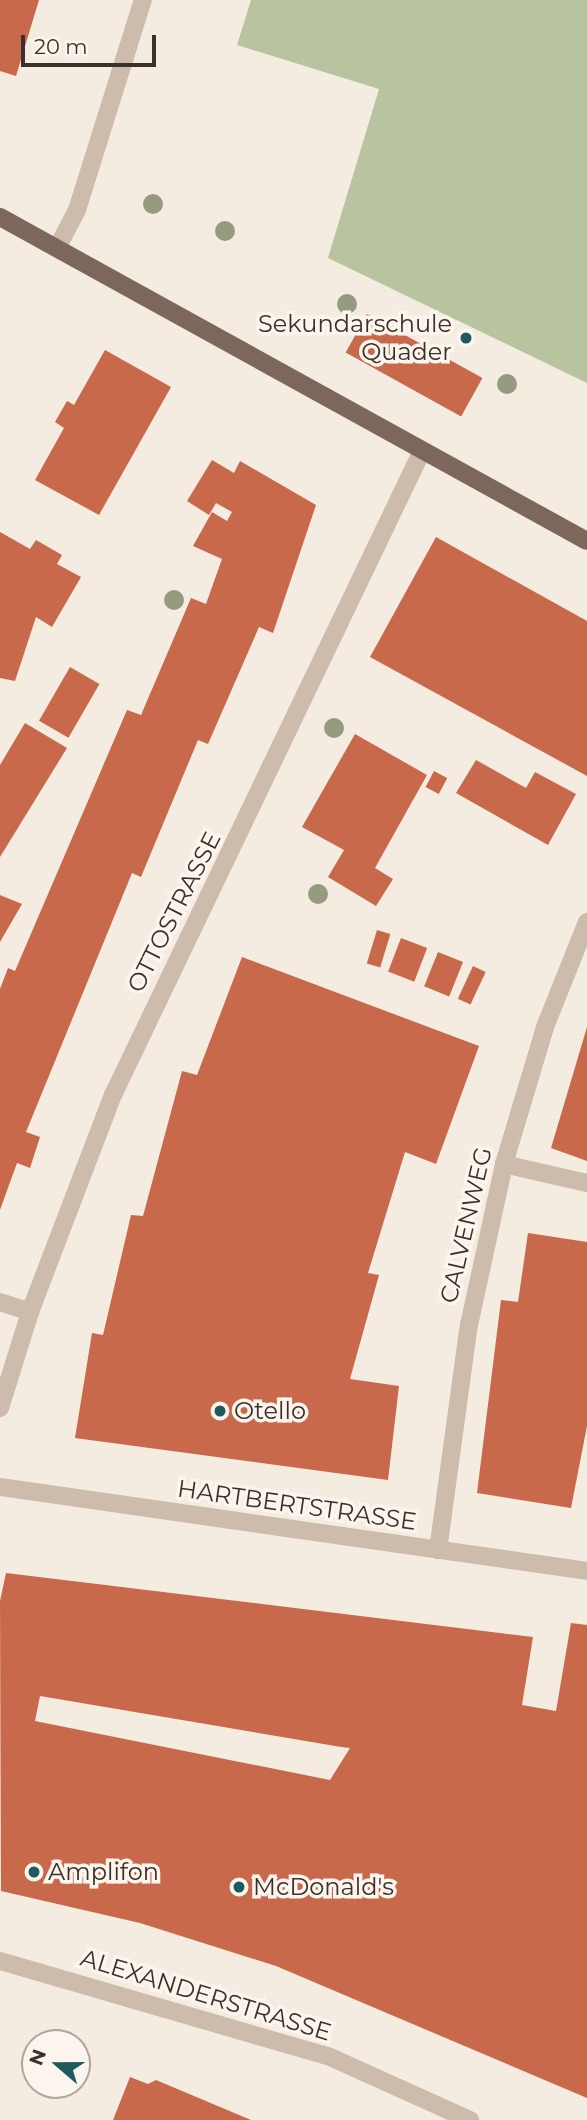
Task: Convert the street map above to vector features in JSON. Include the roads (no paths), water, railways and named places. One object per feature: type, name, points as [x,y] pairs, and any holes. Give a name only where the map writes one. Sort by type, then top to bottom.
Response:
[{"type":"main road","points":[[0,216],[587,541]]},
{"type":"street","points":[[57,248],[78,210],[143,0]]},
{"type":"street","name":"OTTOSTRASSE","points":[[0,1408],[30,1312],[166,979],[252,815],[422,451]]},
{"type":"street","name":"CALVENWEG","points":[[438,1550],[469,1325],[504,1164],[545,1027],[587,922]]},
{"type":"street","points":[[504,1164],[587,1183]]},
{"type":"street","points":[[0,1302],[30,1312]]},
{"type":"street","name":"HARTBERTSTRASSE","points":[[0,1487],[587,1571]]},
{"type":"street","name":"ALEXANDERSTRASSE","points":[[0,1961],[328,2056],[470,2120]]},
{"type":"place","name":"Sekundarschule Quader","points":[[466,338]]},
{"type":"place","name":"Otello","points":[[220,1411]]},
{"type":"place","name":"Amplifon","points":[[34,1872]]},
{"type":"place","name":"McDonald's","points":[[239,1887]]}]
